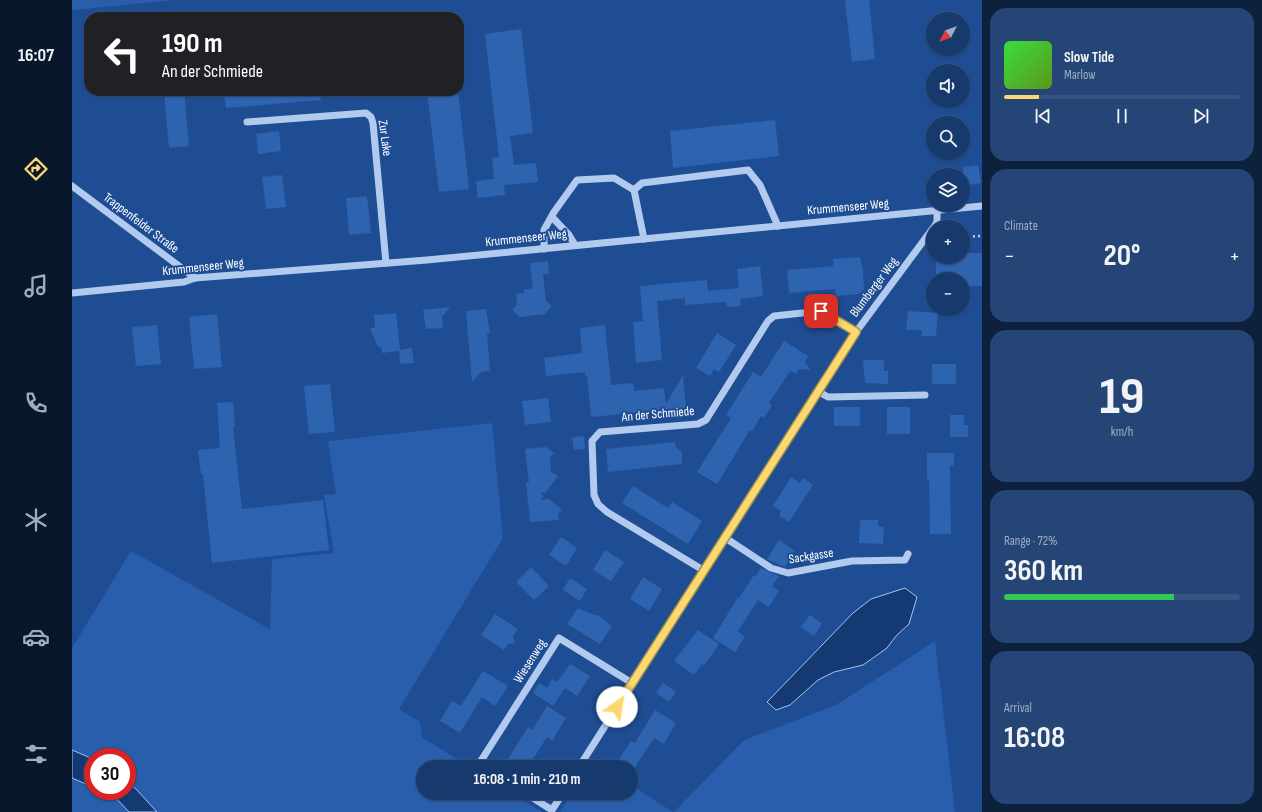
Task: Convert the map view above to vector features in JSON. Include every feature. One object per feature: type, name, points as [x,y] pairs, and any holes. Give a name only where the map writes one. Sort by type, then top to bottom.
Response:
[{"type":"street","name":"Zur Lake","points":[[248,122],[366,113],[371,117],[373,123],[386,263]]},
{"type":"street","points":[[634,190],[642,183],[748,170],[760,185],[778,226]]},
{"type":"street","points":[[544,248],[544,230],[577,180],[614,178],[634,190],[644,239]]},
{"type":"street","name":"Trappenfelder Straße","points":[[72,186],[195,278]]},
{"type":"street","name":"Krummenseer Weg","points":[[970,207],[982,206]]},
{"type":"street","name":"Krummenseer Weg","points":[[72,293],[184,282],[195,278],[386,263],[926,212]]},
{"type":"street","points":[[552,217],[576,245]]},
{"type":"street","name":"Blumberger Weg","points":[[583,760],[724,537],[856,332],[926,237]]},
{"type":"street","name":"An der Schmiede","points":[[703,570],[607,512],[598,504],[594,495],[592,441],[600,432],[698,424],[706,420],[768,321],[774,316],[821,311],[856,332]]},
{"type":"street","points":[[818,392],[828,397],[925,395]]},
{"type":"street","name":"Sackgasse","points":[[724,537],[771,568],[788,573],[852,561],[904,560],[908,554]]},
{"type":"street","name":"Wiesenweg","points":[[482,760],[559,638],[632,683]]},
{"type":"street","points":[[536,800],[552,810],[558,800]]},
{"type":"path","points":[[970,237],[982,236]]},
{"type":"shaded area","points":[[72,0],[174,0],[72,10]]},
{"type":"shaded area","points":[[492,423],[503,538],[399,709],[420,722],[422,737],[458,760],[416,760],[416,800],[522,800],[542,812],[157,812],[136,789],[136,748],[84,748],[84,755],[72,750],[72,648],[131,551],[270,629],[272,559],[334,553],[324,495],[336,494],[328,441]]},
{"type":"shaded area","points":[[905,588],[917,597],[909,624],[896,636],[887,648],[863,665],[834,672],[818,680],[790,705],[776,710],[767,702],[853,613],[871,599]]},
{"type":"shaded area","points":[[935,641],[955,812],[674,812],[744,740],[836,705]]},
{"type":"shaded area","points":[[72,750],[84,755],[84,783],[72,778]]},
{"type":"shaded area","points":[[72,778],[84,783],[84,800],[118,800],[129,812],[72,812]]},
{"type":"shaded area","points":[[136,789],[157,812],[129,812],[118,800],[136,800]]},
{"type":"shaded area","points":[[638,790],[673,812],[560,812],[568,800],[638,800]]},
{"type":"building","points":[[845,0],[869,0],[875,59],[852,62]]},
{"type":"building","points":[[521,29],[533,133],[510,136],[514,165],[536,163],[538,182],[504,185],[505,195],[478,198],[476,181],[494,179],[492,158],[499,157],[485,34]]},
{"type":"building","points":[[164,96],[184,96],[189,146],[169,148]]},
{"type":"building","points":[[224,96],[321,96],[321,100],[226,108]]},
{"type":"building","points":[[428,96],[459,96],[469,189],[439,192]]},
{"type":"building","points":[[775,120],[779,156],[673,168],[670,131]]},
{"type":"building","points":[[279,131],[281,151],[258,154],[256,134]]},
{"type":"building","points":[[978,165],[981,183],[970,185],[970,168],[963,167]]},
{"type":"building","points":[[282,175],[286,207],[266,209],[262,177]]},
{"type":"building","points":[[367,196],[371,233],[349,235],[346,198]]},
{"type":"building","points":[[970,253],[982,253],[982,286],[970,286],[970,272],[936,272],[936,264],[970,264]]},
{"type":"building","points":[[860,257],[863,269],[864,289],[858,294],[836,296],[835,289],[789,293],[787,270],[833,266],[833,259]]},
{"type":"building","points":[[548,261],[549,274],[543,274],[546,301],[552,306],[545,314],[520,317],[512,310],[517,304],[516,294],[524,293],[524,290],[533,288],[530,263]]},
{"type":"building","points":[[760,266],[763,296],[740,299],[741,306],[727,307],[726,302],[685,305],[685,298],[657,301],[662,360],[636,363],[633,322],[643,321],[640,286],[707,280],[708,291],[739,288],[737,269]]},
{"type":"building","points":[[450,307],[442,317],[443,328],[426,329],[423,310]]},
{"type":"building","points":[[486,309],[490,333],[487,333],[490,371],[481,372],[472,382],[466,311]]},
{"type":"building","points":[[908,311],[926,312],[926,316],[938,316],[936,336],[921,336],[922,330],[906,330]]},
{"type":"building","points":[[396,313],[400,350],[412,348],[414,363],[400,364],[399,351],[382,353],[381,347],[378,347],[370,328],[375,327],[374,315]]},
{"type":"building","points":[[217,314],[222,367],[194,369],[189,317]]},
{"type":"building","points":[[157,325],[161,364],[136,366],[132,327]]},
{"type":"building","points":[[605,325],[611,385],[633,383],[634,391],[664,388],[666,404],[683,375],[686,408],[591,417],[587,375],[585,376],[585,372],[546,376],[544,358],[582,353],[580,328]]},
{"type":"building","points":[[717,333],[736,345],[719,372],[714,369],[710,376],[696,368]]},
{"type":"building","points":[[784,341],[808,356],[805,362],[810,370],[799,369],[796,374],[790,371],[769,403],[772,406],[764,418],[761,416],[752,431],[750,430],[717,484],[697,472],[731,418],[726,415],[753,372],[761,377]]},
{"type":"building","points":[[863,360],[884,360],[884,371],[888,371],[888,384],[865,383]]},
{"type":"building","points":[[932,364],[956,364],[956,384],[932,384]]},
{"type":"building","points":[[330,384],[335,432],[309,434],[304,386]]},
{"type":"building","points":[[548,398],[551,422],[525,425],[522,401]]},
{"type":"building","points":[[233,402],[235,427],[233,427],[242,509],[323,500],[329,550],[212,563],[203,474],[201,474],[198,450],[220,448],[217,403]]},
{"type":"building","points":[[834,407],[860,407],[860,426],[834,426]]},
{"type":"building","points":[[887,407],[910,407],[910,434],[887,434]]},
{"type":"building","points":[[950,415],[964,415],[964,425],[968,425],[968,437],[950,437]]},
{"type":"building","points":[[584,436],[585,449],[574,450],[572,437]]},
{"type":"building","points":[[675,442],[676,447],[682,452],[682,464],[608,472],[606,449]]},
{"type":"building","points":[[546,447],[554,453],[550,458],[551,472],[558,476],[546,492],[540,493],[544,496],[541,500],[549,499],[562,510],[558,514],[559,520],[530,522],[526,482],[529,482],[525,449]]},
{"type":"building","points":[[927,453],[954,453],[954,465],[950,466],[951,534],[930,534]]},
{"type":"building","points":[[791,477],[800,483],[803,478],[813,485],[789,522],[779,516],[781,511],[773,506]]},
{"type":"building","points":[[633,486],[668,508],[672,502],[702,521],[688,544],[622,503]]},
{"type":"building","points":[[860,520],[878,520],[878,526],[884,527],[883,544],[859,543]]},
{"type":"building","points":[[561,537],[577,548],[566,566],[549,555]]},
{"type":"building","points":[[779,540],[795,551],[785,567],[767,559]]},
{"type":"building","points":[[605,550],[624,562],[611,581],[593,570]]},
{"type":"building","points":[[531,567],[549,586],[534,600],[516,582]]},
{"type":"building","points":[[761,568],[779,576],[772,586],[779,591],[769,607],[758,600],[738,631],[745,637],[735,652],[713,638],[738,597],[739,598],[754,575],[756,576]]},
{"type":"building","points":[[643,577],[662,589],[649,611],[630,599]]},
{"type":"building","points":[[570,578],[587,589],[580,601],[563,590]]},
{"type":"building","points":[[578,608],[594,615],[598,615],[612,626],[600,644],[567,624]]},
{"type":"building","points":[[495,614],[518,629],[513,636],[515,643],[508,644],[504,650],[481,635]]},
{"type":"building","points":[[810,615],[822,624],[814,636],[801,627]]},
{"type":"building","points":[[698,630],[719,644],[704,666],[702,664],[694,675],[674,661]]},
{"type":"building","points":[[570,664],[590,676],[577,696],[565,688],[553,706],[533,693],[539,683],[547,688],[552,679],[557,682]]},
{"type":"building","points":[[483,671],[508,686],[495,706],[482,697],[460,733],[440,721],[452,701],[461,706]]},
{"type":"building","points":[[663,683],[676,692],[669,702],[656,693]]},
{"type":"building","points":[[547,706],[566,718],[552,741],[547,737],[532,760],[507,760],[528,727],[532,730]]},
{"type":"building","points":[[655,710],[676,723],[664,744],[654,738],[638,762],[638,760],[619,760],[631,741],[635,743]]},
{"type":"route","points":[[617,707],[856,332],[830,314],[821,311]]}]
